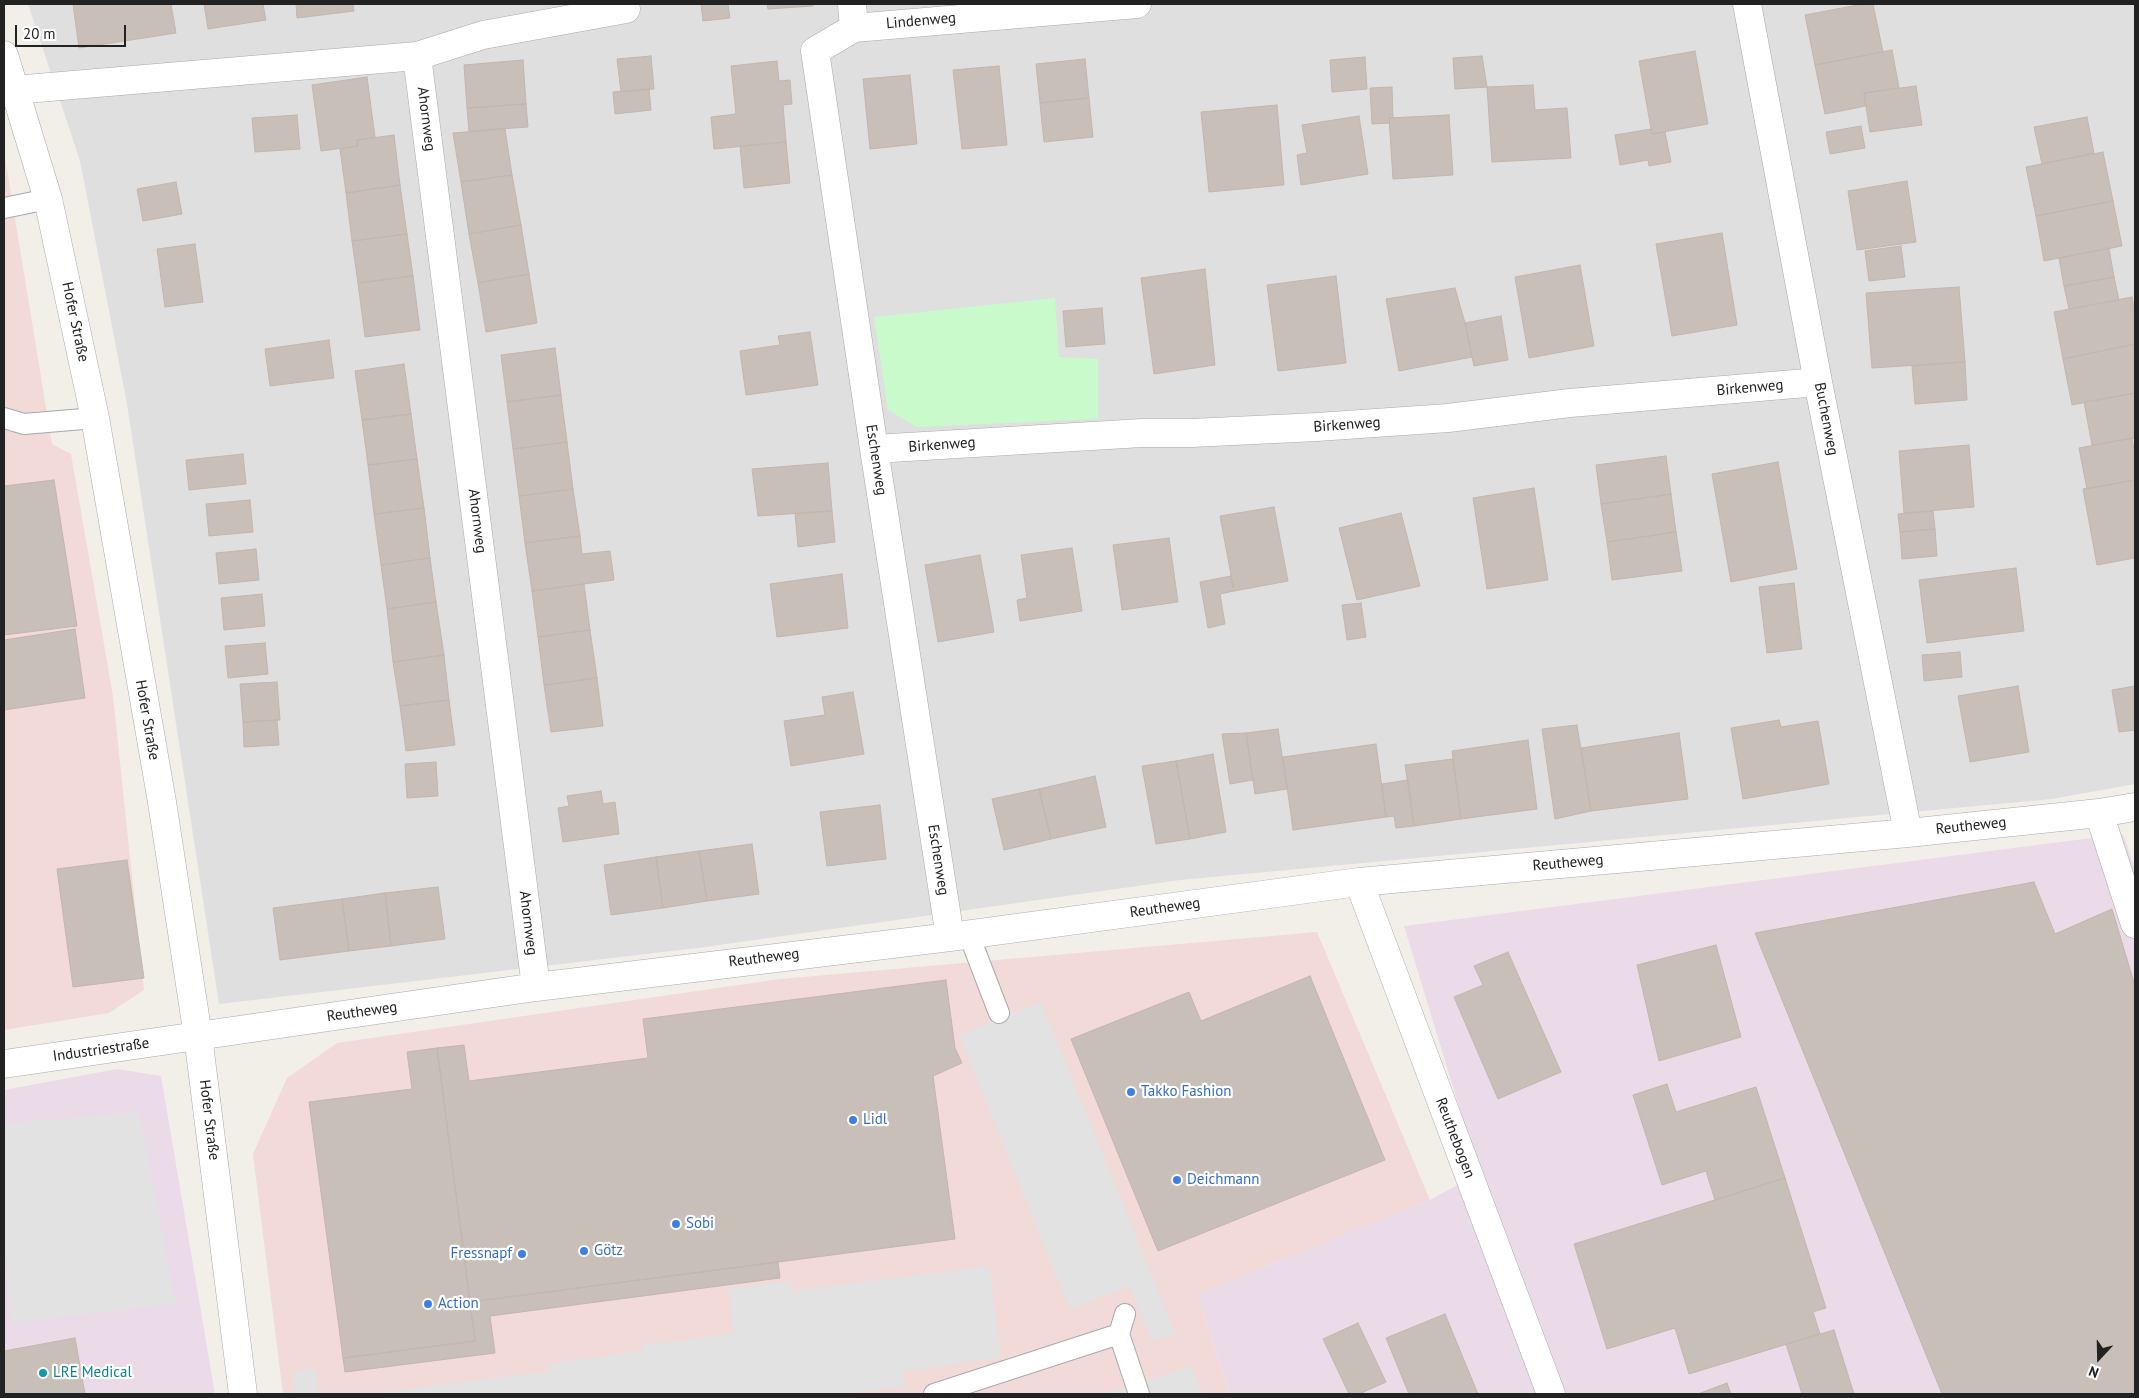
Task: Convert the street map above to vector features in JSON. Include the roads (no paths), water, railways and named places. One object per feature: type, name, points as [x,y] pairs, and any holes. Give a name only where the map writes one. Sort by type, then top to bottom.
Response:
[{"type":"street","name":"Lindenweg","points":[[853,16],[1137,4]]},
{"type":"street","name":"Buchenweg","points":[[1747,4],[1818,382],[1908,833]]},
{"type":"street","points":[[14,90],[418,56],[483,35],[626,9]]},
{"type":"street","name":"Eschenweg","points":[[853,16],[815,51],[874,449],[959,936]]},
{"type":"street","name":"Hofer Straße","points":[[4,55],[48,199],[95,418],[162,802],[198,1036],[243,1394]]},
{"type":"street","name":"Ahornweg","points":[[418,56],[536,986]]},
{"type":"street","name":"Birkenweg","points":[[874,449],[1142,432],[1192,433],[1420,420],[1570,403],[1818,382]]},
{"type":"street","name":"Reutheweg","points":[[198,1036],[536,986],[959,936],[1358,882],[1908,833],[2099,813],[2135,807]]},
{"type":"street","points":[[2099,813],[2135,924]]},
{"type":"street","name":"Reuthebogen","points":[[1358,882],[1551,1394]]},
{"type":"street","name":"Industriestraße","points":[[4,1064],[198,1036]]},
{"type":"lane","points":[[4,208],[48,199]]},
{"type":"lane","points":[[4,418],[24,424],[95,418]]},
{"type":"lane","points":[[959,936],[1000,1012]]},
{"type":"lane","points":[[1125,1314],[1119,1334],[1139,1394]]},
{"type":"lane","points":[[934,1394],[1119,1334]]},
{"type":"place","name":"Takko Fashion","points":[[1131,1092]]},
{"type":"place","name":"Lidl","points":[[853,1120]]},
{"type":"place","name":"Deichmann","points":[[1177,1180]]},
{"type":"place","name":"Sobi","points":[[676,1224]]},
{"type":"place","name":"Götz","points":[[584,1251]]},
{"type":"place","name":"Fressnapf","points":[[522,1254]]},
{"type":"place","name":"Action","points":[[428,1304]]},
{"type":"place","name":"LRE Medical","points":[[43,1373]]}]
